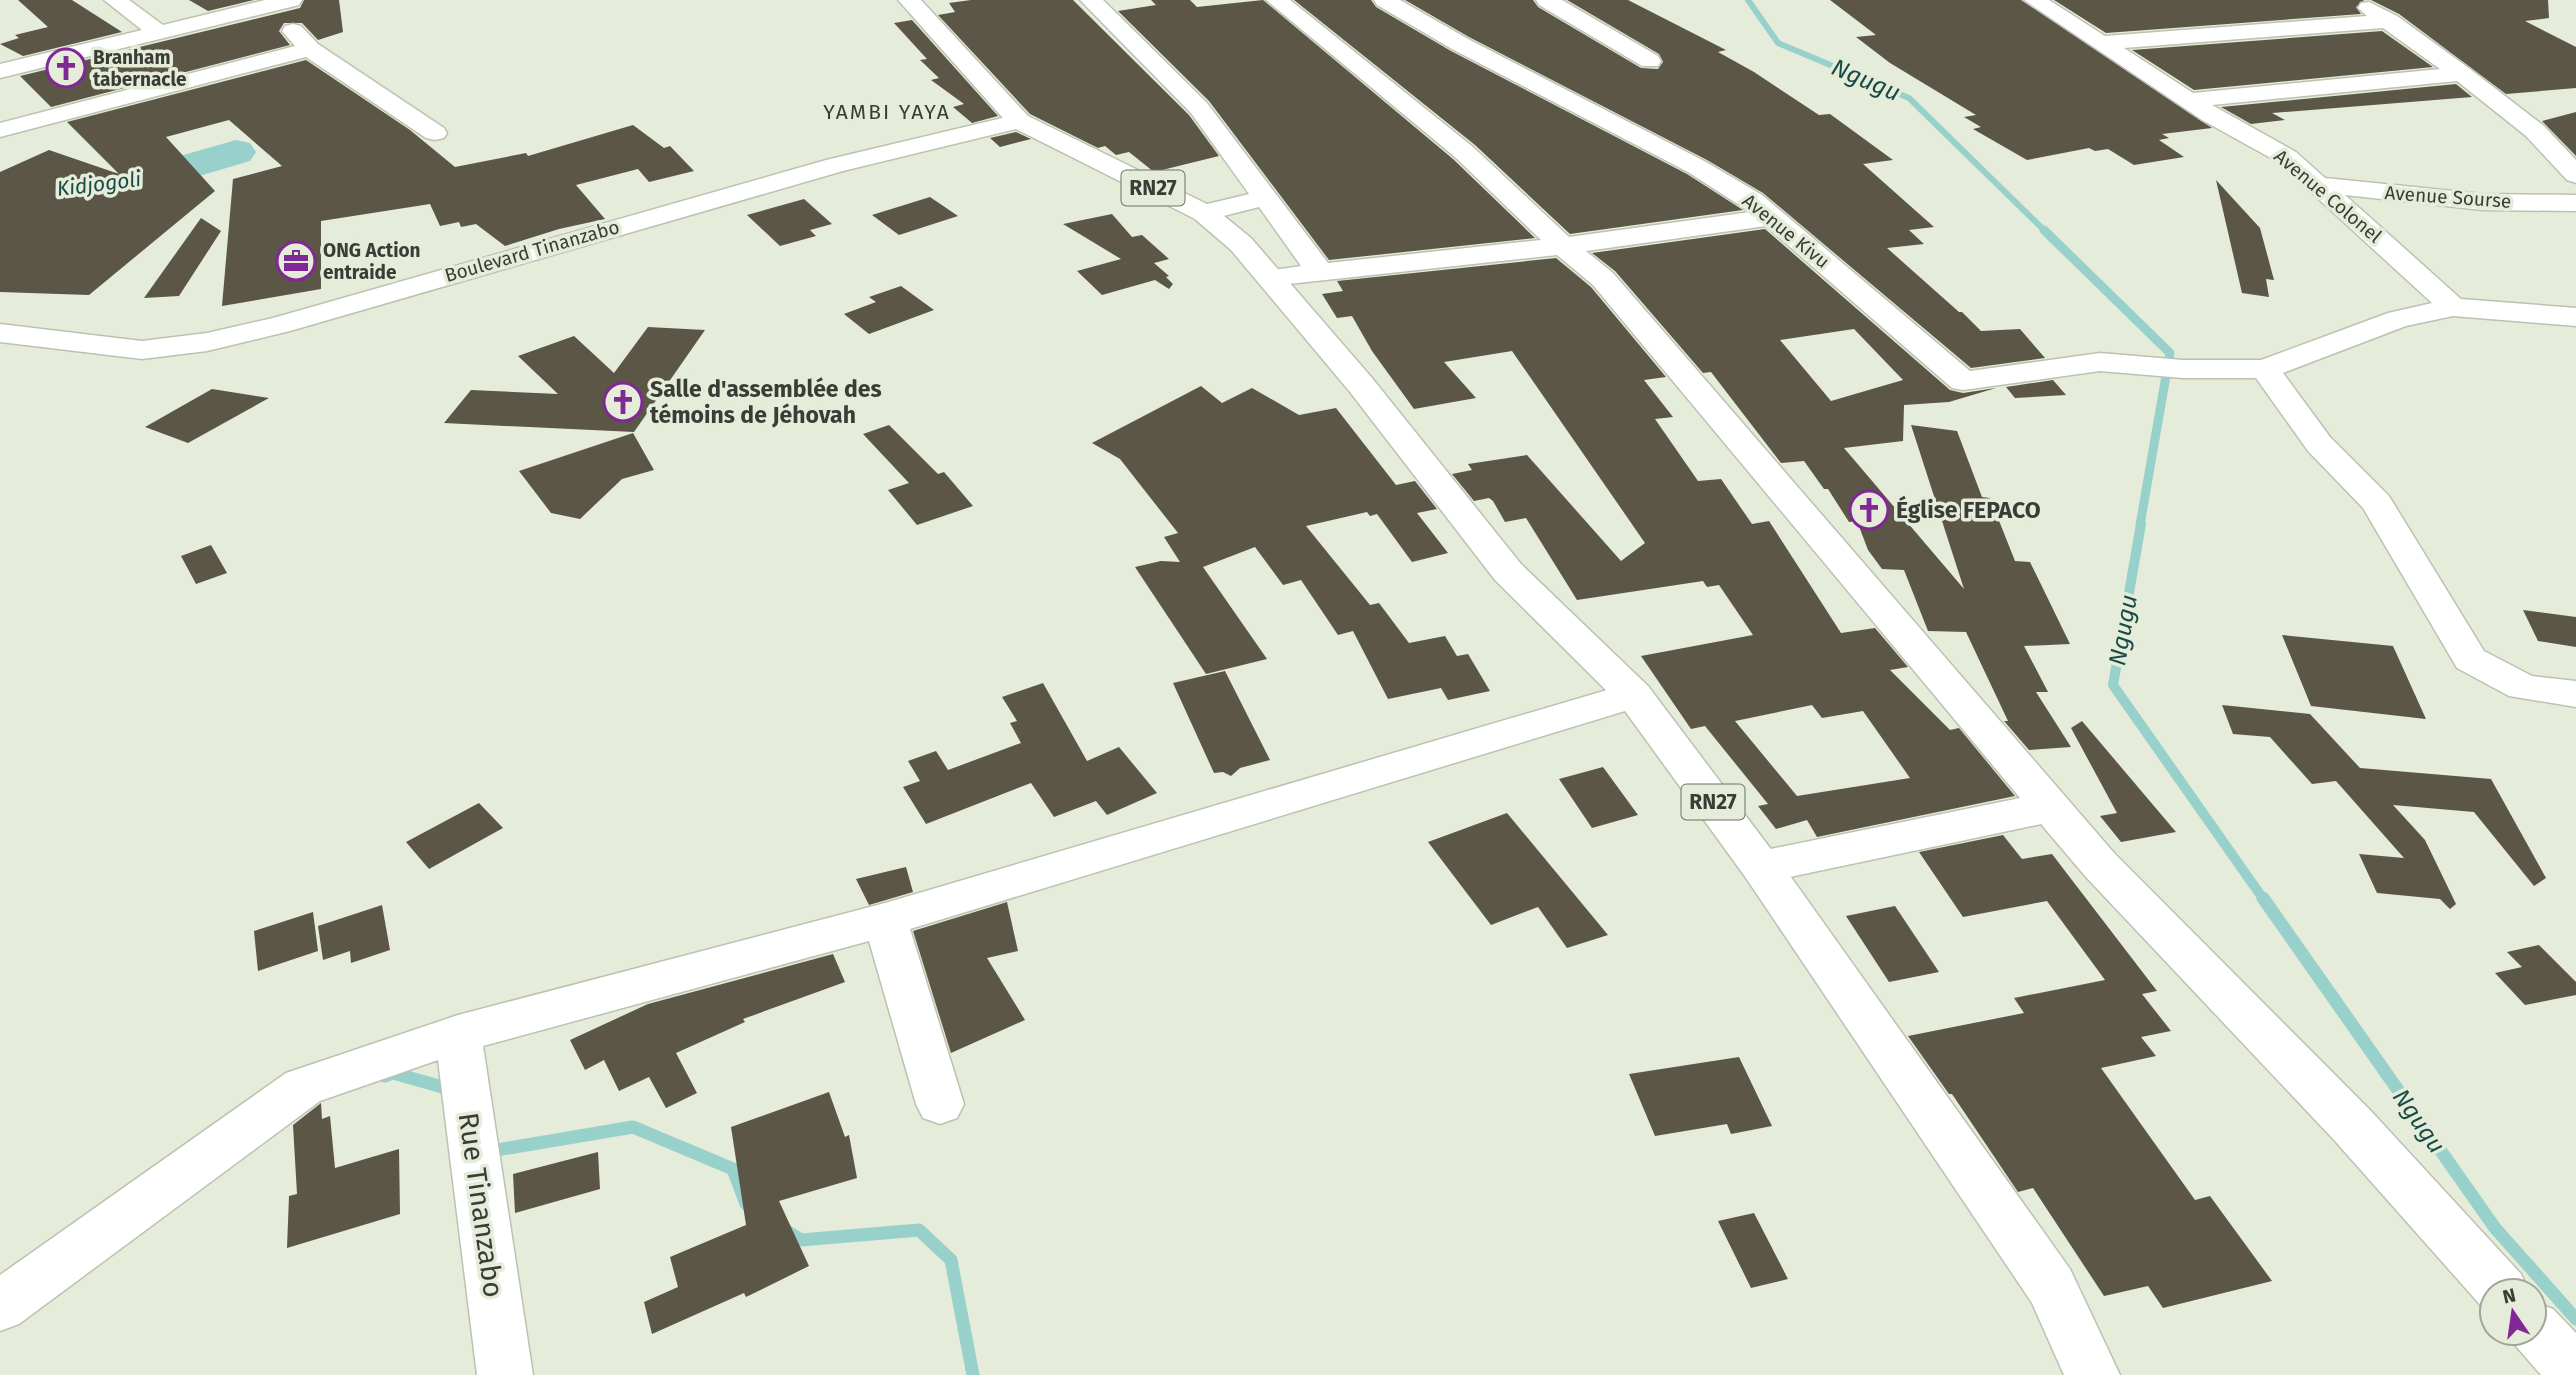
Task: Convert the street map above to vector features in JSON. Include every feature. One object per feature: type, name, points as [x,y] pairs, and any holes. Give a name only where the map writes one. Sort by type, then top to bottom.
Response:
[{"type":"street","points":[[115,0],[161,33]]},
{"type":"street","name":"RN27","points":[[909,0],[1019,121],[1204,213],[1241,244],[1361,385],[1508,572],[1634,695],[1760,867],[2051,1286],[2092,1375]]},
{"type":"street","points":[[1091,0],[1199,108],[1319,271]]},
{"type":"street","points":[[1277,0],[1464,152],[1563,246],[1603,279],[2050,807],[2101,864],[2353,1126],[2489,1277]]},
{"type":"street","name":"Avenue Kivu","points":[[1385,0],[1472,50],[1697,167],[1753,201],[1963,381],[2100,362],[2183,369],[2265,369]]},
{"type":"street","points":[[1547,0],[1650,61]]},
{"type":"street","name":"Avenue Colonel","points":[[2035,0],[2211,115],[2287,158],[2453,307]]},
{"type":"street","points":[[2355,0],[2462,74],[2535,131],[2576,175]]},
{"type":"street","points":[[0,71],[281,3],[310,49],[435,133]]},
{"type":"street","points":[[2104,43],[2389,21]]},
{"type":"street","points":[[0,130],[310,49]]},
{"type":"street","points":[[2191,100],[2462,74]]},
{"type":"street","name":"Boulevard Tinanzabo","points":[[0,333],[142,349],[207,342],[280,325],[835,165],[1019,121]]},
{"type":"street","points":[[2535,131],[2562,129]]},
{"type":"street","name":"Avenue Sourse","points":[[2320,185],[2483,202],[2576,203]]},
{"type":"street","points":[[1204,213],[1263,198]]},
{"type":"street","points":[[1270,278],[1563,246],[1772,217]]},
{"type":"street","points":[[2576,317],[2453,307],[2398,319],[2265,369],[2319,444],[2377,503],[2470,659],[2523,687],[2576,694]]},
{"type":"street","points":[[2,1298],[303,1087],[458,1034],[885,919],[1634,695]]},
{"type":"street","points":[[1760,867],[2050,807]]},
{"type":"street","points":[[885,919],[940,1104]]},
{"type":"street","name":"Rue Tinanzabo","points":[[458,1034],[505,1375]]},
{"type":"street","points":[[2548,1342],[2576,1373]]},
{"type":"building","points":[[18,0],[72,0],[122,32],[23,56],[0,44],[19,38],[15,35],[48,27]]},
{"type":"building","points":[[189,0],[254,0],[208,11]]},
{"type":"building","points":[[304,0],[339,0],[343,32],[318,40],[302,23],[284,23],[279,31],[290,45],[51,107],[20,76],[300,8]]},
{"type":"building","points":[[971,0],[1073,0],[1189,115],[1219,156],[1154,172],[1129,152],[1116,155],[1105,146],[1098,148],[1030,114],[938,15],[955,12],[949,3]]},
{"type":"building","points":[[1151,0],[1190,0],[1197,7],[1263,0],[1453,159],[1535,238],[1329,260],[1209,101],[1118,11],[1156,5]]},
{"type":"building","points":[[1294,0],[1371,0],[1376,7],[1451,51],[1687,174],[1743,210],[1570,234],[1475,145]]},
{"type":"building","points":[[1405,0],[1533,0],[1538,7],[1641,68],[1658,69],[1663,62],[1659,54],[1567,0],[1628,0],[1726,50],[1718,52],[1819,115],[1830,114],[1893,160],[1863,164],[1934,227],[1909,230],[1924,244],[1887,248],[1981,331],[2020,329],[2045,358],[1971,368],[1763,193],[1707,160],[1469,37]]},
{"type":"building","points":[[1830,0],[2021,0],[2212,128],[2162,134],[2169,138],[2159,140],[2184,157],[2134,165],[2108,149],[2095,151],[2089,148],[2027,160],[1973,129],[1981,127],[1964,117],[1976,115],[1890,63],[1856,37],[1876,35]]},
{"type":"building","points":[[2054,0],[2364,0],[2356,7],[2361,14],[2106,33]]},
{"type":"building","points":[[2371,0],[2548,0],[2549,18],[2525,21],[2576,47],[2576,88],[2506,94],[2399,14]]},
{"type":"building","points":[[912,20],[998,116],[972,123],[953,107],[964,104],[931,80],[939,78],[920,60],[927,59],[894,23]]},
{"type":"building","points":[[2382,31],[2433,67],[2194,90],[2132,50]]},
{"type":"building","points":[[306,60],[410,130],[455,167],[526,153],[528,156],[633,125],[664,148],[670,146],[694,171],[649,182],[638,169],[576,185],[605,219],[559,229],[505,246],[476,224],[461,227],[459,222],[440,226],[430,204],[321,221],[321,289],[222,306],[233,179],[282,166],[229,120],[166,137],[215,191],[89,295],[0,292],[0,172],[49,150],[119,174],[67,122]]},
{"type":"building","points":[[2456,84],[2472,97],[2272,113],[2285,120],[2251,124],[2221,107]]},
{"type":"building","points":[[2576,112],[2576,156],[2542,121]]},
{"type":"building","points":[[1016,132],[1031,139],[1000,147],[990,138]]},
{"type":"building","points":[[2216,180],[2260,228],[2274,280],[2266,279],[2269,297],[2242,293]]},
{"type":"building","points":[[930,197],[958,216],[899,235],[872,215]]},
{"type":"building","points":[[804,199],[832,224],[810,230],[816,236],[780,246],[747,215]]},
{"type":"building","points":[[1112,214],[1132,237],[1142,235],[1169,259],[1154,263],[1169,276],[1166,277],[1173,284],[1169,289],[1155,280],[1102,295],[1077,271],[1121,259],[1063,224]]},
{"type":"building","points":[[201,218],[221,231],[179,296],[144,298]]},
{"type":"building","points":[[1765,229],[1950,390],[1963,393],[1996,388],[1949,402],[1904,405],[1903,441],[1844,448],[1964,589],[1911,425],[1957,431],[1982,497],[1990,498],[2015,561],[2030,562],[2070,644],[2024,646],[2048,692],[2036,692],[2071,747],[2029,750],[2004,721],[2008,721],[1966,632],[1928,631],[1904,570],[1882,569],[1868,550],[1857,521],[1849,522],[1828,489],[1824,489],[1804,461],[1781,463],[1711,372],[1703,373],[1615,271],[1592,253]],"holes":[[[1854,329],[1903,380],[1831,401],[1780,340]]]},
{"type":"building","points":[[1556,258],[1591,287],[1666,377],[1644,380],[1673,417],[1655,419],[1698,481],[1721,479],[1752,524],[1769,521],[1841,633],[1875,628],[1908,667],[1890,670],[1950,730],[1959,728],[2015,796],[1817,837],[1807,820],[1776,829],[1758,806],[1768,804],[1705,726],[1691,729],[1641,656],[1753,635],[1719,585],[1707,587],[1703,581],[1577,600],[1526,518],[1505,522],[1493,501],[1489,498],[1474,501],[1452,474],[1472,470],[1468,464],[1527,455],[1621,561],[1645,543],[1512,351],[1444,362],[1476,398],[1414,409],[1372,351],[1352,316],[1337,318],[1322,294],[1343,291],[1337,281]],"holes":[[[1812,705],[1822,718],[1863,711],[1910,778],[1797,796],[1735,721]]]},
{"type":"building","points":[[901,286],[934,310],[869,334],[844,314],[876,302],[869,297]]},
{"type":"building","points":[[648,327],[705,330],[634,432],[444,423],[471,390],[558,394],[518,356],[574,336],[614,373]]},
{"type":"building","points":[[2053,380],[2066,395],[2015,398],[2006,387]]},
{"type":"building","points":[[1201,386],[1222,403],[1252,388],[1299,415],[1336,408],[1396,485],[1415,481],[1437,509],[1417,513],[1448,553],[1412,562],[1377,514],[1370,516],[1367,512],[1306,526],[1370,605],[1379,603],[1409,643],[1445,636],[1457,656],[1468,654],[1490,691],[1448,700],[1441,688],[1388,699],[1353,631],[1338,635],[1301,580],[1283,585],[1255,547],[1203,567],[1267,659],[1206,674],[1135,567],[1161,561],[1180,562],[1164,537],[1178,533],[1120,459],[1092,443]]},
{"type":"building","points":[[212,389],[269,398],[188,443],[145,427]]},
{"type":"building","points":[[889,425],[938,474],[944,472],[973,506],[917,525],[888,490],[909,483],[863,434]]},
{"type":"building","points":[[633,433],[654,470],[622,479],[580,519],[551,513],[519,471]]},
{"type":"building","points":[[211,545],[227,573],[196,584],[181,556]]},
{"type":"building","points":[[2523,610],[2576,617],[2576,647],[2538,641]]},
{"type":"building","points":[[2282,635],[2393,646],[2426,719],[2311,706]]},
{"type":"building","points":[[1225,671],[1270,760],[1240,768],[1231,776],[1223,772],[1214,773],[1173,683]]},
{"type":"building","points":[[1043,683],[1087,761],[1119,747],[1157,793],[1107,815],[1096,801],[1054,817],[1031,783],[926,824],[903,787],[920,781],[908,761],[936,751],[948,770],[1021,743],[1010,723],[1017,721],[1002,697]]},
{"type":"building","points":[[2222,705],[2310,714],[2360,768],[2491,779],[2546,878],[2534,886],[2474,812],[2393,805],[2425,840],[2456,904],[2450,909],[2440,899],[2377,893],[2359,854],[2404,858],[2336,781],[2312,784],[2270,737],[2233,734]]},
{"type":"building","points":[[2082,721],[2176,832],[2121,842],[2100,816],[2117,813],[2071,728]]},
{"type":"building","points":[[1603,767],[1638,815],[1592,828],[1559,779]]},
{"type":"building","points":[[479,803],[503,828],[429,869],[406,842]]},
{"type":"building","points":[[1507,813],[1608,935],[1567,948],[1538,907],[1491,925],[1428,842]]},
{"type":"building","points":[[2003,835],[2022,859],[2052,854],[2157,991],[2142,994],[2171,1031],[2141,1037],[2156,1056],[2101,1068],[2195,1200],[2210,1196],[2272,1281],[2163,1308],[2148,1286],[2104,1296],[2033,1188],[2018,1192],[1952,1094],[1949,1094],[1908,1036],[2024,1013],[2014,998],[2105,980],[2047,901],[1963,917],[1919,852]]},
{"type":"building","points":[[906,867],[913,892],[869,905],[856,879]]},
{"type":"building","points":[[1007,902],[1018,951],[987,958],[1025,1020],[951,1053],[913,931]]},
{"type":"building","points":[[382,905],[390,950],[351,963],[350,951],[323,960],[318,926]]},
{"type":"building","points":[[1895,906],[1939,972],[1889,982],[1846,916]]},
{"type":"building","points":[[313,912],[318,951],[258,971],[254,931]]},
{"type":"building","points":[[2539,945],[2576,982],[2576,995],[2525,1005],[2495,973],[2522,967],[2507,952]]},
{"type":"building","points":[[833,954],[845,982],[743,1019],[745,1022],[676,1053],[697,1093],[666,1108],[649,1077],[619,1091],[604,1060],[585,1070],[570,1040],[648,1004]]},
{"type":"building","points":[[1739,1057],[1772,1126],[1731,1134],[1727,1124],[1655,1136],[1629,1074]]},
{"type":"building","points":[[829,1092],[845,1137],[849,1135],[857,1178],[779,1201],[809,1266],[746,1297],[744,1293],[652,1334],[644,1302],[678,1287],[670,1257],[746,1225],[731,1127]]},
{"type":"building","points":[[321,1103],[322,1119],[330,1116],[335,1168],[399,1149],[400,1214],[287,1248],[289,1196],[297,1194],[293,1125]]},
{"type":"building","points":[[598,1152],[600,1189],[515,1213],[513,1174]]},
{"type":"building","points":[[1754,1213],[1788,1279],[1751,1288],[1718,1221]]},
{"type":"waterway","name":"Ngugu","points":[[1748,0],[1778,43],[1909,98],[2046,232]]},
{"type":"waterway","name":"Kidjogoli","points":[[0,188],[24,192],[127,184],[236,152]]},
{"type":"waterway","name":"Ngugu","points":[[2044,230],[2170,353],[2140,525]]},
{"type":"waterway","name":"Ngugu","points":[[2141,524],[2113,685],[2264,900]]},
{"type":"waterway","name":"Ngugu","points":[[2263,898],[2495,1228],[2576,1319]]},
{"type":"waterway","points":[[385,1076],[393,1073],[453,1090]]},
{"type":"waterway","points":[[485,1152],[633,1127],[733,1169],[746,1204]]},
{"type":"waterway","points":[[785,1230],[801,1240],[919,1230],[951,1260],[973,1375]]},
{"type":"place","name":"Branham tabernacle","points":[[66,68]]},
{"type":"place","name":"ONG Action entraide","points":[[296,261]]},
{"type":"place","name":"Salle d'assemblée des témoins de Jéhovah","points":[[623,402]]},
{"type":"place","name":"Église FEPACO","points":[[1869,510]]},
{"type":"district","name":"YAMBI YAYA","points":[[887,112]]}]
